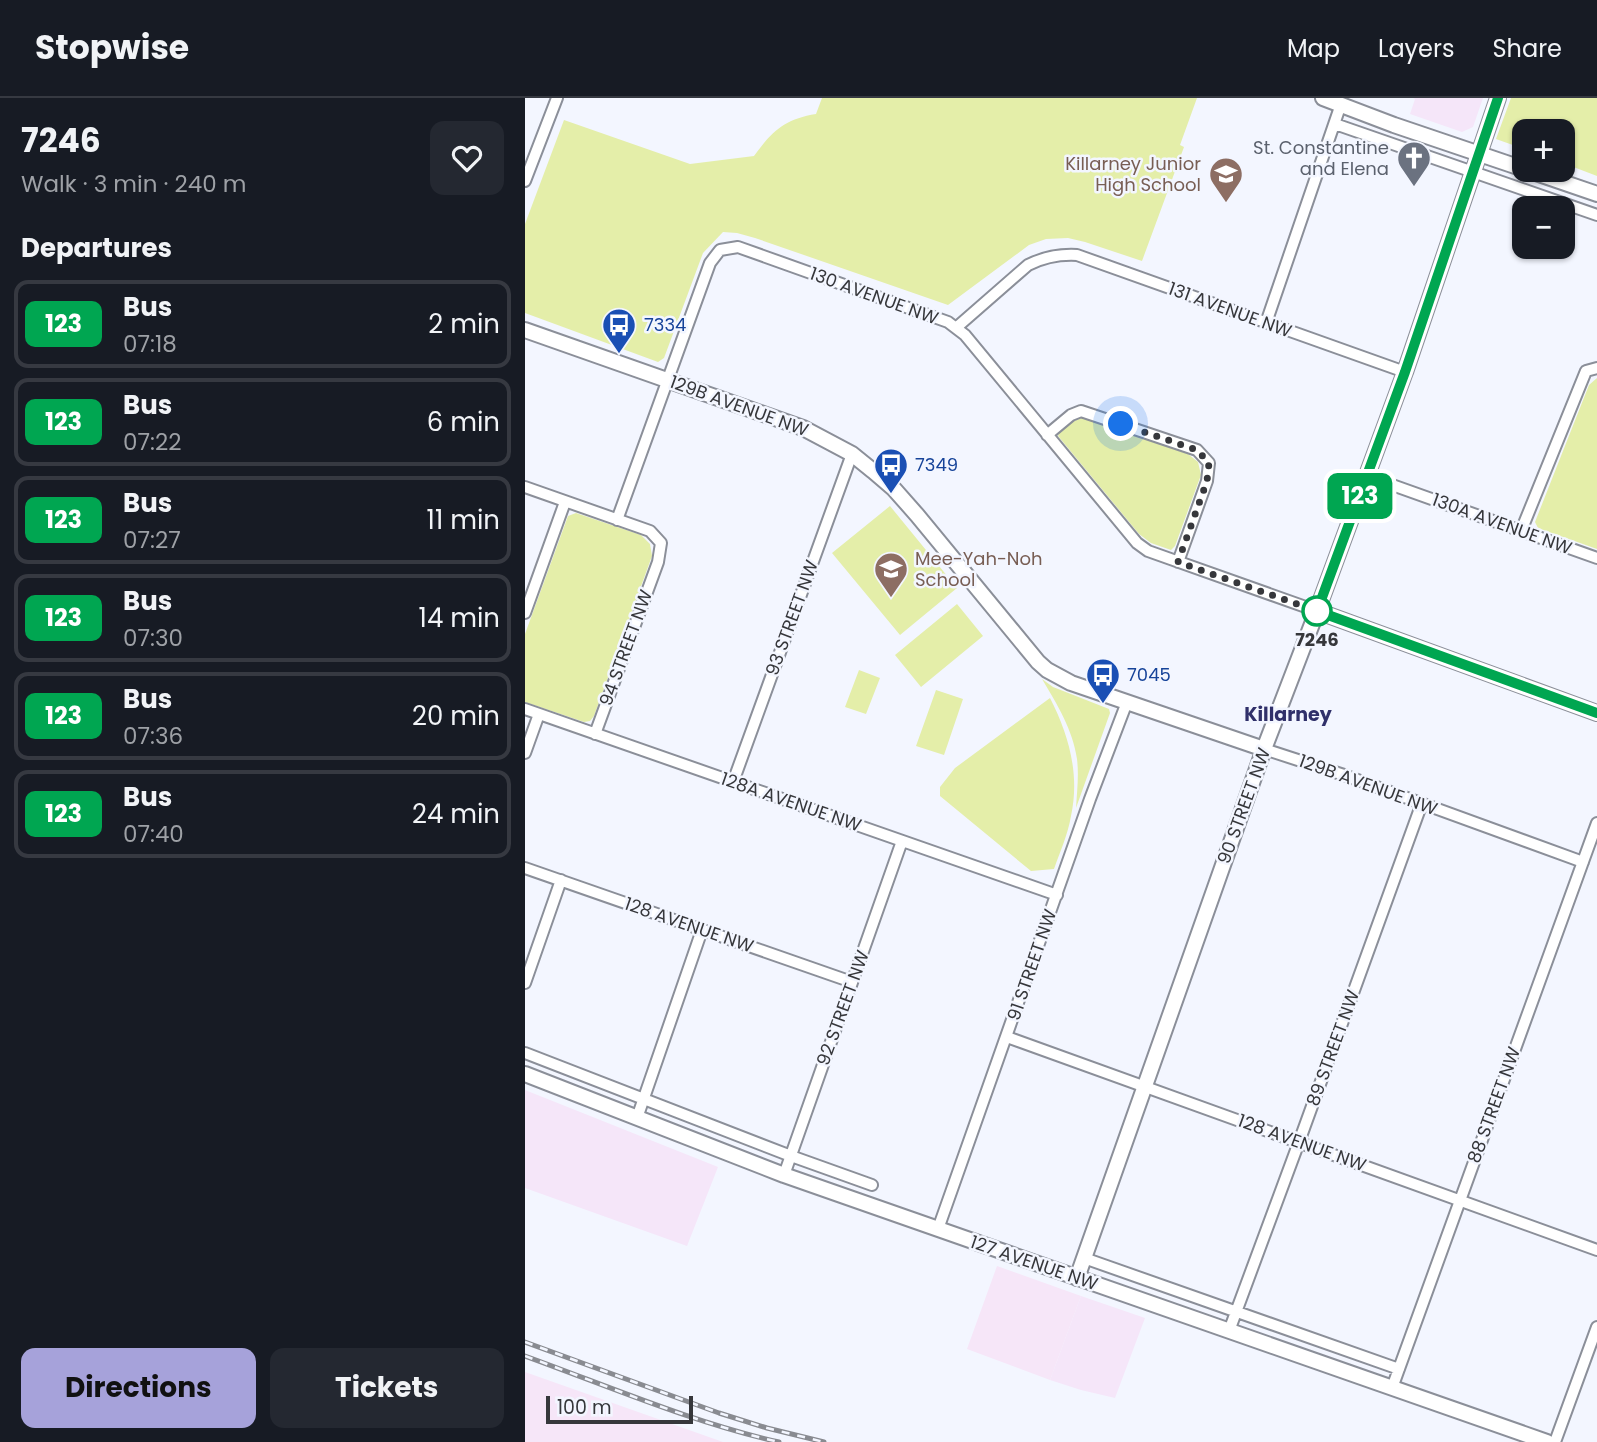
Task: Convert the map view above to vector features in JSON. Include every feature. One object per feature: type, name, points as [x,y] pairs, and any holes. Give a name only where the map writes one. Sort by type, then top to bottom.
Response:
[{"type":"street","points":[[525,181],[557,98]]},
{"type":"street","points":[[1323,98],[1512,164]]},
{"type":"street","name":"90 STREET NW","points":[[1077,1278],[1264,749],[1405,372],[1498,98]]},
{"type":"street","points":[[1266,323],[1341,104]]},
{"type":"street","points":[[1335,124],[1597,215]]},
{"type":"street","points":[[1563,182],[1597,194]]},
{"type":"street","name":"130 AVENUE NW","points":[[667,379],[710,263],[720,250],[738,247],[948,322],[965,335],[1137,543],[1148,551],[1597,713]]},
{"type":"street","name":"131 AVENUE NW","points":[[957,327],[1028,265],[1053,256],[1077,255],[1405,372]]},
{"type":"street","name":"129B AVENUE NW","points":[[525,330],[803,428],[852,454],[884,480],[917,515],[1038,662],[1072,683],[1422,803],[1583,862]]},
{"type":"street","points":[[1521,531],[1586,371],[1597,368]]},
{"type":"street","points":[[525,487],[617,520],[667,379]]},
{"type":"street","points":[[1047,435],[1071,415],[1081,411],[1197,450],[1209,463],[1207,481],[1178,562]]},
{"type":"street","name":"93 STREET NW","points":[[733,782],[852,454]]},
{"type":"street","name":"130A AVENUE NW","points":[[1367,476],[1597,558]]},
{"type":"street","points":[[525,613],[565,502]]},
{"type":"street","name":"94 STREET NW","points":[[595,734],[658,562],[661,543],[650,531],[617,520]]},
{"type":"street","name":"91 STREET NW","points":[[938,1229],[1127,702]]},
{"type":"street","name":"128A AVENUE NW","points":[[525,709],[1057,895]]},
{"type":"street","points":[[525,753],[539,714]]},
{"type":"street","name":"89 STREET NW","points":[[1229,1331],[1422,803]]},
{"type":"street","name":"88 STREET NW","points":[[1392,1388],[1597,823]]},
{"type":"street","name":"92 STREET NW","points":[[784,1175],[902,841]]},
{"type":"street","name":"128 AVENUE NW","points":[[525,868],[852,982]]},
{"type":"street","points":[[525,983],[561,880]]},
{"type":"street","points":[[636,1118],[702,930]]},
{"type":"street","name":"128 AVENUE NW","points":[[1007,1037],[1597,1250]]},
{"type":"street","points":[[525,1052],[872,1185]]},
{"type":"street","name":"127 AVENUE NW","points":[[525,1074],[784,1175],[1547,1442]]},
{"type":"street","name":"127 AVENUE NW","points":[[1084,1258],[1399,1369]]},
{"type":"street","points":[[1555,1442],[1597,1327]]},
{"type":"shaded area","points":[[1413,98],[1483,98],[1473,127],[1462,132],[1410,114],[1415,99]]},
{"type":"shaded area","points":[[525,1090],[718,1167],[687,1246],[525,1188]]},
{"type":"shaded area","points":[[997,1266],[1081,1296],[1050,1380],[967,1349]]},
{"type":"shaded area","points":[[1081,1296],[1145,1318],[1115,1398],[1050,1380]]},
{"type":"shaded area","points":[[525,1372],[723,1442],[525,1442]]},
{"type":"green space","points":[[822,98],[1197,98],[1180,145],[1184,147],[1142,261],[1068,238],[1046,239],[1029,245],[948,305],[755,238],[723,232],[703,253],[664,358],[658,362],[525,313],[525,224],[564,120],[690,164],[754,156],[780,128],[796,119],[816,114]]},
{"type":"green space","points":[[1511,98],[1597,98],[1597,176],[1575,168],[1575,119],[1512,119],[1512,145],[1496,139]]},
{"type":"green space","points":[[1597,378],[1597,549],[1538,528],[1535,522],[1589,385]]},
{"type":"green space","points":[[1082,418],[1188,454],[1198,462],[1201,475],[1175,546],[1171,550],[1151,543],[1139,534],[1058,436],[1065,427]]},
{"type":"green space","points":[[890,506],[957,588],[900,635],[832,553]]},
{"type":"green space","points":[[576,513],[641,535],[650,544],[652,556],[594,716],[590,721],[584,722],[525,702],[525,634],[568,516]]},
{"type":"green space","points":[[957,604],[983,636],[921,687],[895,655]]},
{"type":"green space","points":[[859,670],[880,678],[866,714],[845,707]]},
{"type":"green space","points":[[1042,679],[1053,687],[1109,709],[1110,713],[1076,808],[1078,771],[1075,748],[1064,718]]},
{"type":"green space","points":[[936,690],[963,699],[944,755],[916,746]]},
{"type":"green space","points":[[1050,698],[1063,726],[1071,756],[1073,801],[1068,829],[1054,869],[1031,871],[940,796],[940,787],[955,768]]},
{"type":"railway","points":[[525,1342],[719,1413],[824,1442]]},
{"type":"railway","points":[[525,1356],[715,1425],[779,1442]]},
{"type":"bus line","name":"123","points":[[1498,98],[1405,372],[1317,611],[1597,713]]},
{"type":"place","name":"St. Constantine and Elena","points":[[1414,188]]},
{"type":"place","name":"Killarney Junior High School","points":[[1226,204]]},
{"type":"place","name":"7334","points":[[619,355]]},
{"type":"place","name":"7349","points":[[891,495]]},
{"type":"place","name":"Mee-Yah-Noh School","points":[[891,599]]},
{"type":"place","name":"7246","points":[[1317,611]]},
{"type":"place","name":"7045","points":[[1103,705]]},
{"type":"district","name":"Killarney","points":[[1288,714]]},
{"type":"route","points":[[1121,424],[1197,450],[1209,463],[1207,481],[1178,562],[1317,611]]}]
